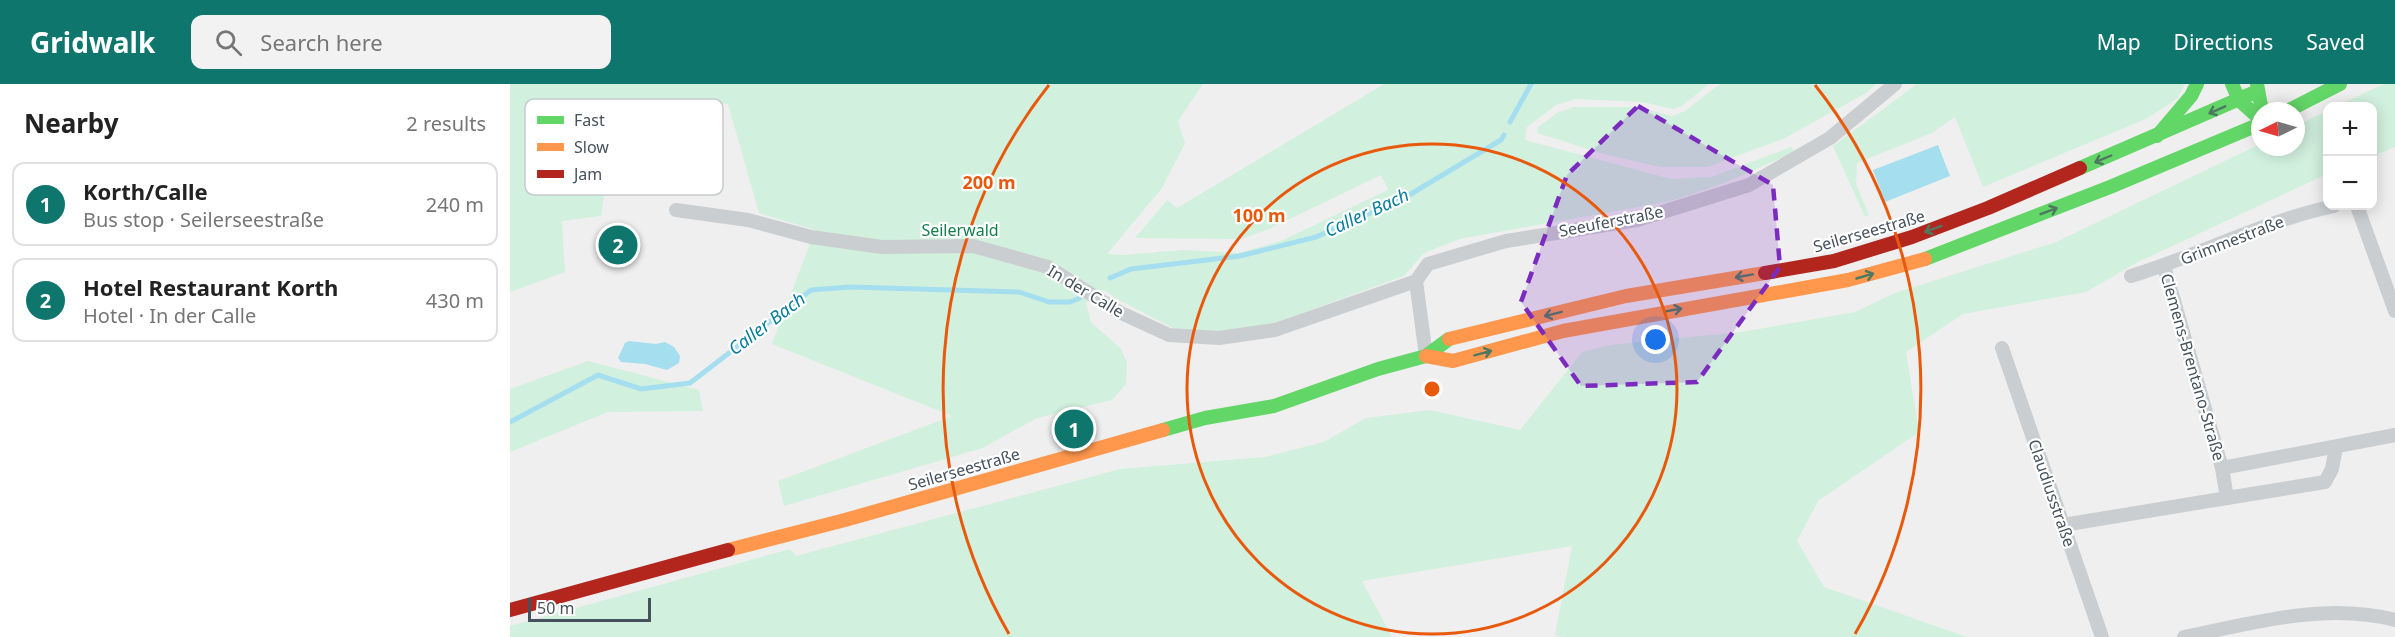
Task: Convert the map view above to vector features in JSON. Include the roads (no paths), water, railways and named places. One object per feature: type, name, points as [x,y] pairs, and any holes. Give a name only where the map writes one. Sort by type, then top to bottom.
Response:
[{"type":"main road","points":[[2157,136],[2191,96],[2197,84]]},
{"type":"main road","points":[[2232,84],[2239,100],[2251,111]]},
{"type":"main road","points":[[2305,102],[2340,84]]},
{"type":"main road","points":[[2262,86],[2262,102]]},
{"type":"main road","name":"Seilerseestraße","points":[[510,610],[845,520],[1205,418],[1274,406],[1378,369],[1426,356],[1447,339],[1626,296],[1834,261],[1912,237],[1988,208],[2239,100],[2262,86]]},
{"type":"main road","name":"Seilerseestraße","points":[[1426,356],[1453,361],[1563,331],[1848,280],[1943,252],[2110,188],[2251,128]]},
{"type":"street","name":"Seeuferstraße","points":[[1416,281],[1428,264],[1506,241],[1637,220],[1749,185],[1830,138],[1895,84]]},
{"type":"street","name":"Grimmestraße","points":[[2131,276],[2164,266],[2306,212],[2323,208]]},
{"type":"street","name":"In der Calle","points":[[676,210],[748,220],[811,237],[882,247],[973,246],[1048,267],[1119,312],[1169,335],[1219,338],[1275,330],[1416,281]]},
{"type":"street","points":[[2358,210],[2395,311]]},
{"type":"street","name":"Clemens-Brentano-Straße","points":[[2164,266],[2222,468],[2227,498]]},
{"type":"street","points":[[1416,281],[1426,356]]},
{"type":"street","name":"Claudiusstraße","points":[[2002,348],[2102,637]]},
{"type":"street","points":[[2222,468],[2395,435]]},
{"type":"street","points":[[2063,525],[2325,482],[2332,469],[2336,447]]},
{"type":"street","points":[[2184,637],[2255,622],[2322,613],[2371,614],[2395,620]]},
{"type":"water","points":[[1938,145],[1950,176],[1885,202],[1873,170]]},
{"type":"water","points":[[629,341],[656,344],[665,342],[674,347],[680,356],[679,363],[667,370],[645,364],[621,362],[618,358],[625,343]]},
{"type":"waterway","name":"Caller Bach","points":[[1510,122],[1531,84]]},
{"type":"waterway","name":"Caller Bach","points":[[1110,278],[1131,269],[1240,256],[1316,237],[1404,198],[1501,140],[1504,135]]},
{"type":"waterway","name":"Caller Bach","points":[[510,422],[598,375],[641,389],[690,383],[811,290],[850,287],[1019,292],[1049,302],[1070,302],[1080,298]]},
{"type":"place","name":"Hotel Restaurant Korth","points":[[618,245]]},
{"type":"place","name":"Korth/Calle","points":[[1074,429]]},
{"type":"park label","name":"Seilerwald","points":[[960,230]]}]
